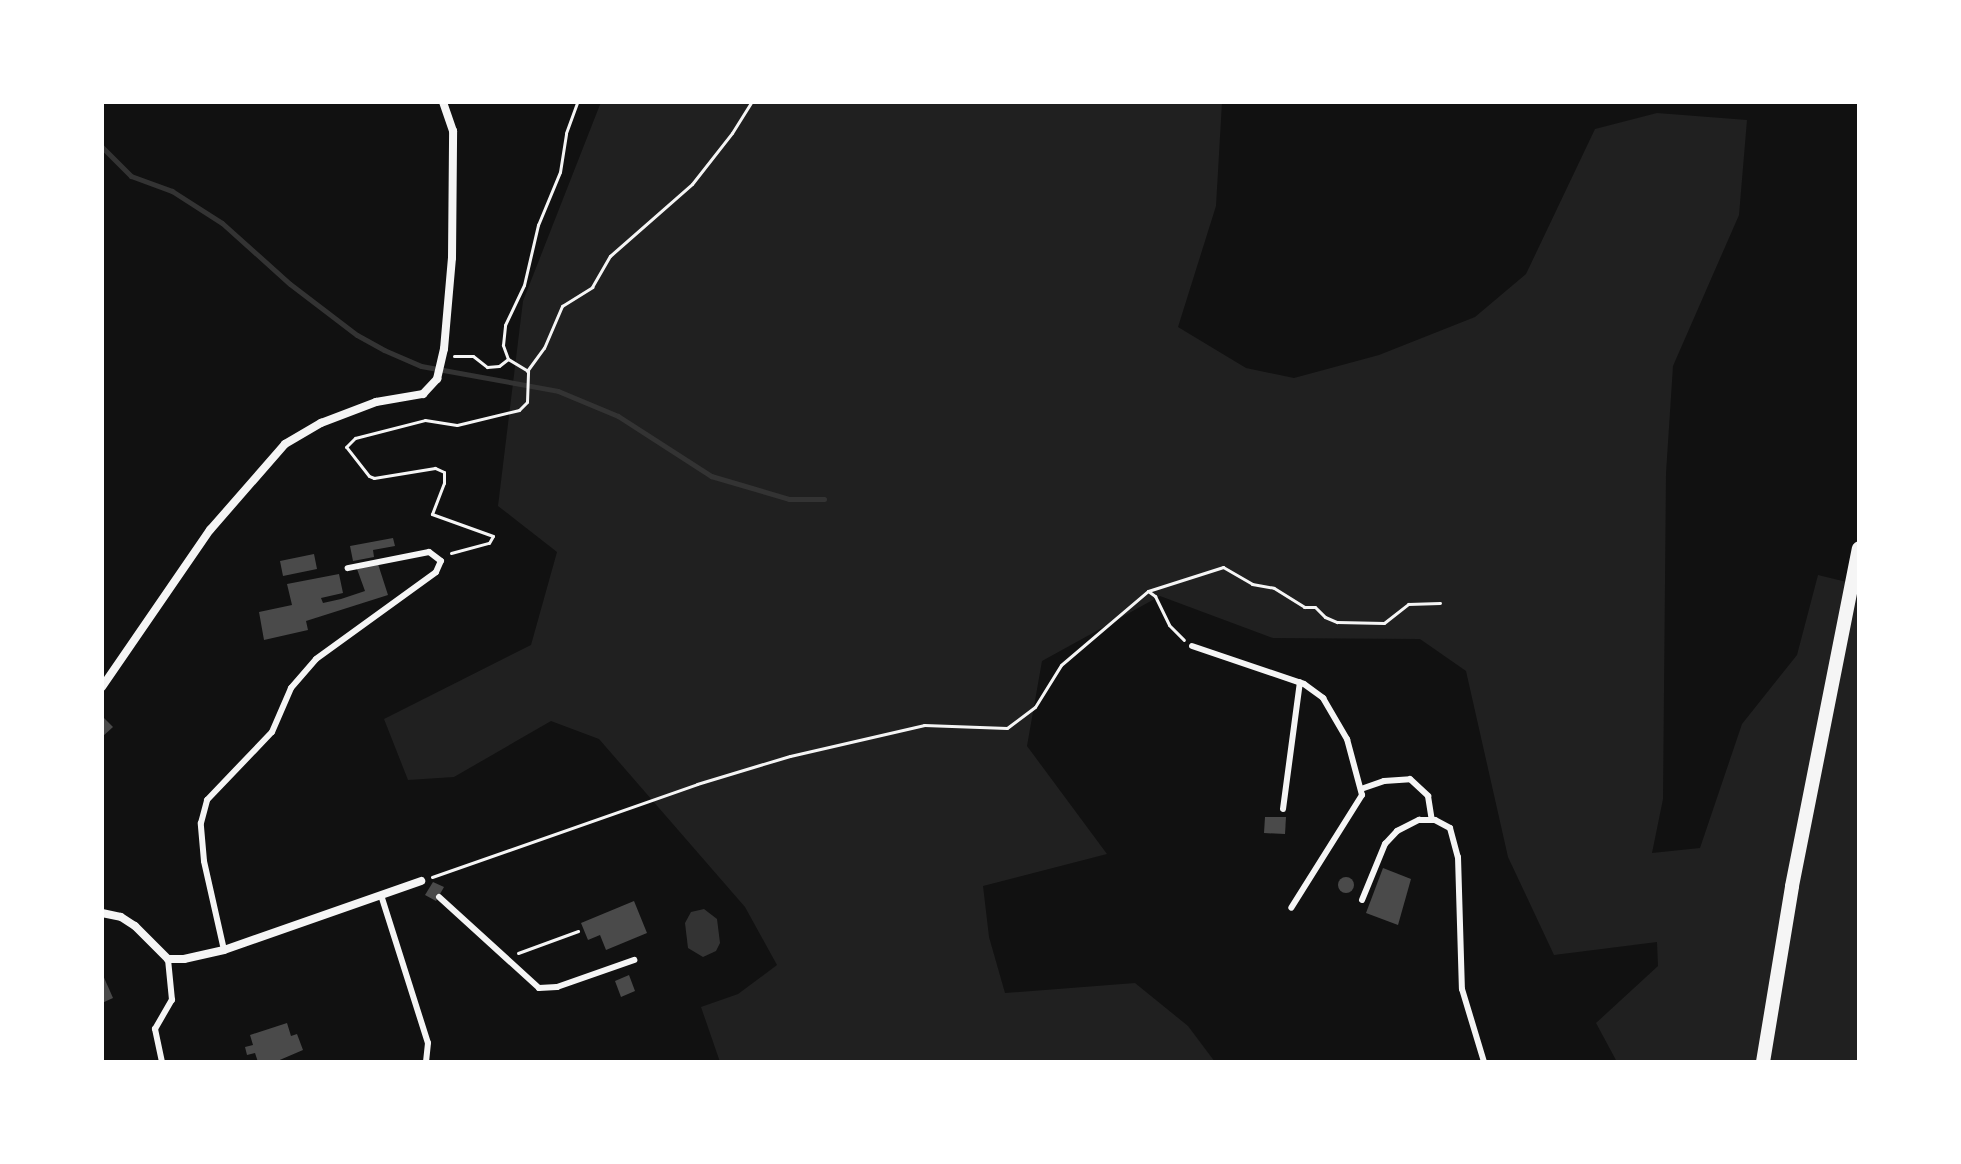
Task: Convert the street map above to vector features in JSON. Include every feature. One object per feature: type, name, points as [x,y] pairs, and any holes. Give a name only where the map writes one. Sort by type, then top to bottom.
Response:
[{"type":"street","points":[[102,687],[210,530],[285,444],[321,423],[376,402],[423,394],[437,379],[452,258],[453,131],[443,102]]},
{"type":"street","points":[[1763,1062],[1792,886],[1859,549]]},
{"type":"street","points":[[102,913],[121,917],[135,926],[168,959],[184,959],[224,950],[381,895],[425,884]]},
{"type":"lane","points":[[224,950],[203,848],[201,823],[207,800],[272,732],[291,688],[316,659],[441,566],[439,557],[429,552],[348,568]]},
{"type":"lane","points":[[1192,646],[1300,682],[1323,698],[1336,715],[1347,739],[1361,789],[1359,802],[1291,908]]},
{"type":"lane","points":[[1283,809],[1300,682]]},
{"type":"lane","points":[[1361,789],[1384,781],[1410,779],[1428,796],[1432,820]]},
{"type":"lane","points":[[1362,900],[1390,836],[1403,826],[1432,820],[1450,828],[1457,845],[1462,989],[1484,1062]]},
{"type":"lane","points":[[381,895],[428,1043],[426,1062]]},
{"type":"lane","points":[[439,897],[533,984],[548,989],[634,960]]},
{"type":"lane","points":[[162,1062],[155,1029],[172,1000],[168,959]]},
{"type":"path","points":[[439,557],[489,543],[493,536],[432,514],[444,483],[441,470],[374,478],[352,458],[347,444],[355,438],[425,420],[457,425],[519,410],[527,402],[526,372],[522,365],[508,359],[503,345],[505,325],[524,285],[538,225],[560,172],[566,133],[577,102]]},
{"type":"path","points":[[526,372],[544,348],[562,306],[592,287],[610,256],[692,184],[732,133],[751,102]]},
{"type":"path","points":[[441,362],[473,356],[487,367],[499,366],[508,359]]},
{"type":"path","points":[[425,884],[697,784],[790,756],[924,725],[1007,728],[1035,707],[1061,665],[1137,597],[1223,567],[1252,584],[1274,588],[1304,607],[1315,607],[1325,617],[1337,622],[1384,623],[1408,604],[1440,603]]},
{"type":"path","points":[[1148,591],[1155,596],[1169,625],[1192,646]]},
{"type":"path","points":[[505,958],[578,931]]},
{"type":"shaded area","points":[[601,102],[1222,102],[1216,206],[1178,327],[1246,368],[1294,378],[1379,355],[1475,317],[1526,274],[1595,129],[1657,113],[1747,120],[1739,215],[1673,366],[1666,473],[1663,799],[1652,853],[1700,848],[1742,724],[1797,655],[1818,575],[1859,585],[1859,1062],[1617,1062],[1596,1023],[1658,966],[1657,942],[1554,955],[1508,857],[1466,671],[1420,639],[1273,638],[1160,596],[1042,661],[1027,746],[1107,854],[983,886],[989,937],[1005,993],[1135,983],[1188,1026],[1215,1062],[720,1062],[701,1007],[738,994],[777,965],[745,907],[599,739],[551,721],[454,777],[408,780],[384,719],[531,645],[557,552],[498,506],[523,301]]},
{"type":"shaded area","points":[[704,909],[717,919],[720,943],[716,951],[703,957],[688,948],[685,923],[691,912]]},
{"type":"building","points":[[393,538],[395,546],[373,550],[374,557],[353,561],[350,546]]},
{"type":"building","points":[[314,554],[317,569],[283,576],[280,561]]},
{"type":"building","points":[[378,564],[388,595],[306,621],[308,630],[264,640],[259,612],[292,605],[287,584],[339,574],[343,593],[321,598],[323,603],[365,591],[357,569]]},
{"type":"building","points":[[102,716],[113,727],[102,737]]},
{"type":"building","points":[[1265,817],[1286,817],[1285,834],[1264,833]]},
{"type":"building","points":[[1383,868],[1411,879],[1398,925],[1366,913]]},
{"type":"building","points":[[1343,877],[1349,877],[1354,885],[1352,891],[1343,893],[1338,888],[1338,882]]},
{"type":"building","points":[[433,882],[444,887],[436,901],[425,895]]},
{"type":"building","points":[[634,901],[647,933],[606,950],[600,935],[588,940],[581,923]]},
{"type":"building","points":[[102,973],[113,998],[102,1003]]},
{"type":"building","points":[[629,975],[635,991],[621,997],[615,981]]},
{"type":"building","points":[[287,1023],[291,1036],[297,1034],[303,1050],[275,1062],[258,1062],[255,1053],[247,1055],[245,1047],[253,1045],[250,1035]]},
{"type":"waterway","points":[[102,147],[131,176],[172,191],[222,223],[290,284],[357,335],[384,350],[421,366],[558,391],[618,416],[711,476],[789,499],[824,499]]}]
